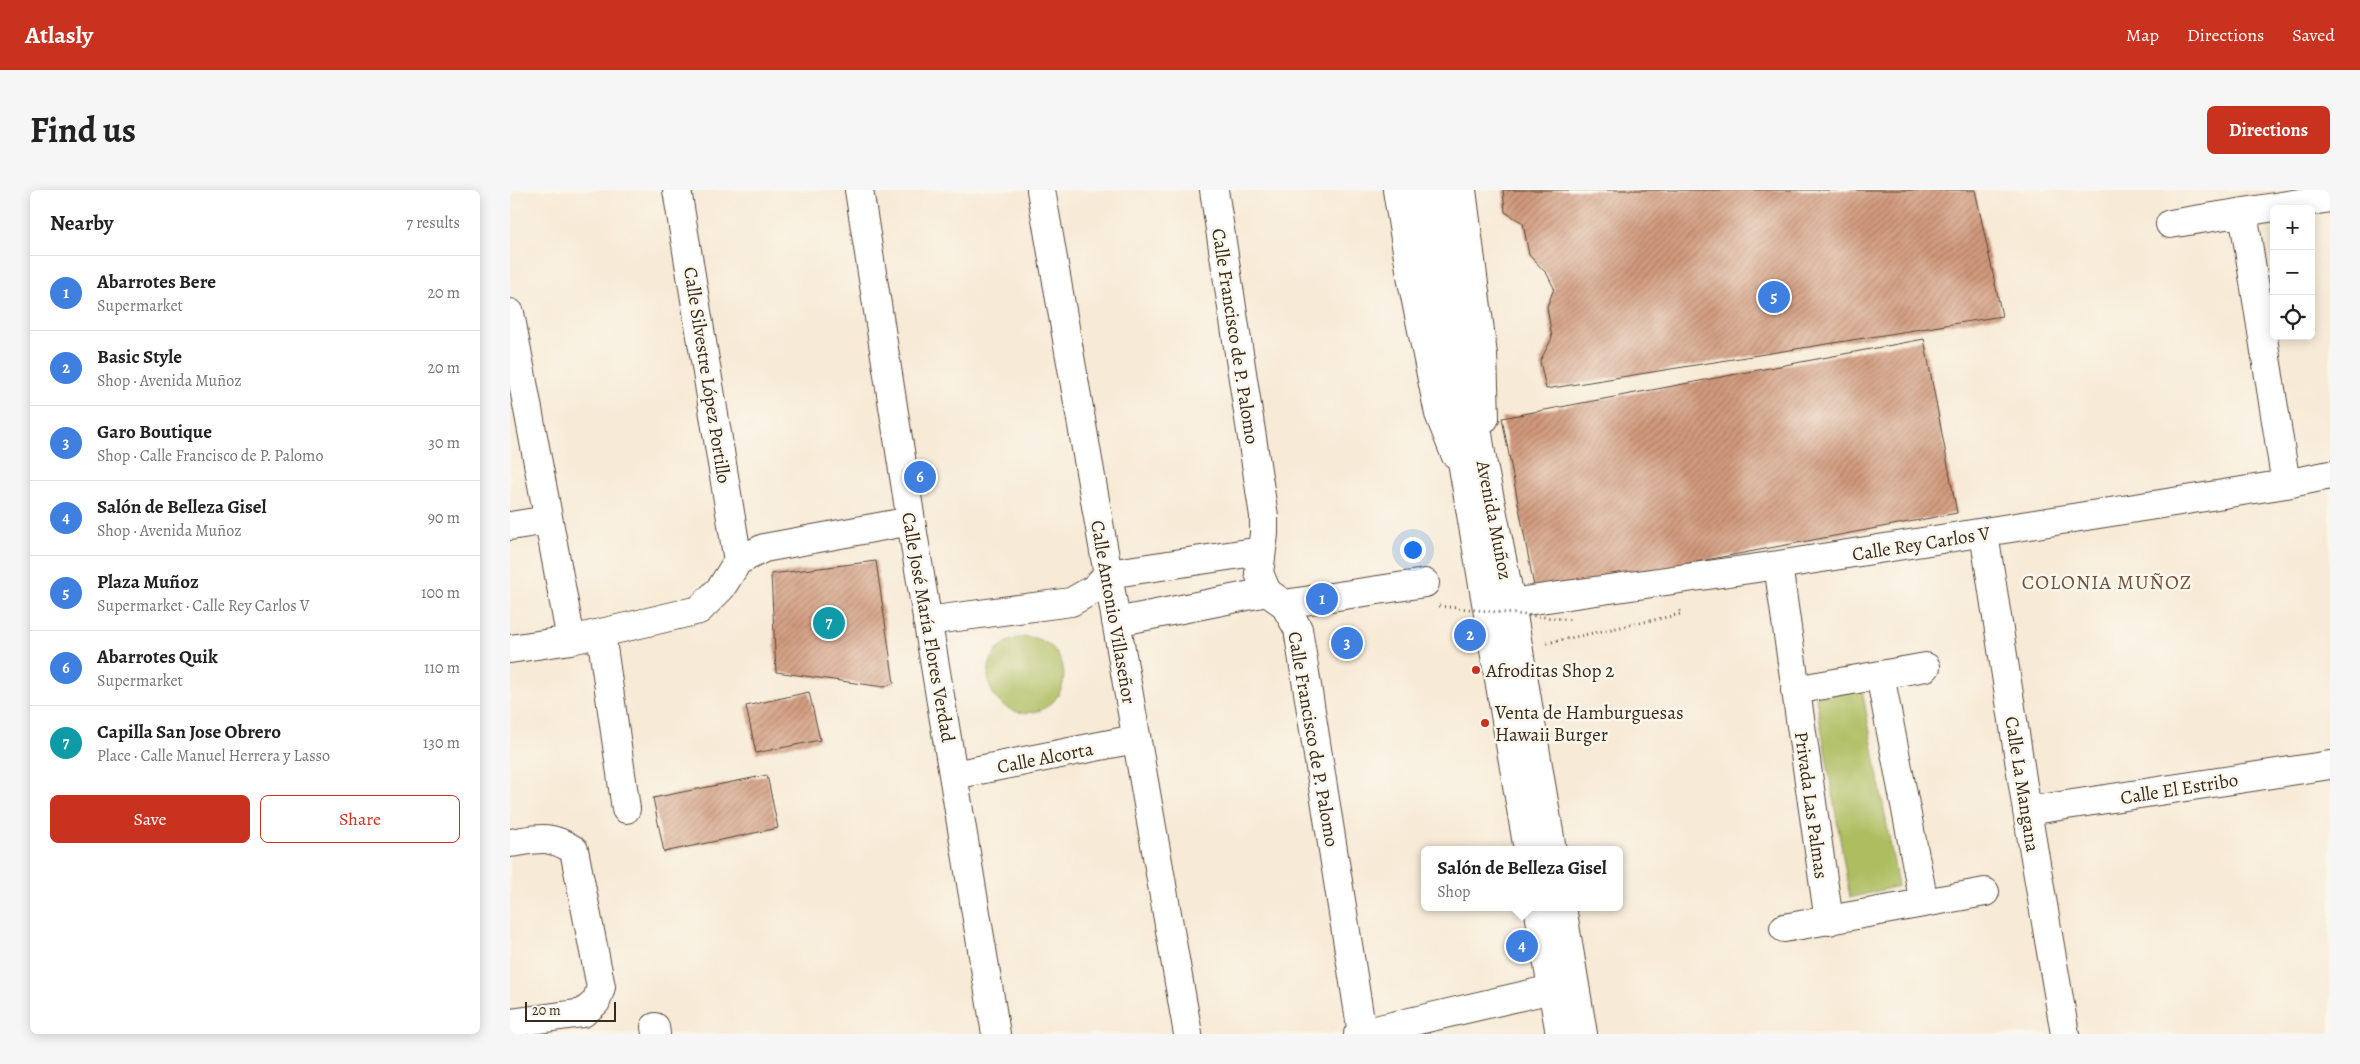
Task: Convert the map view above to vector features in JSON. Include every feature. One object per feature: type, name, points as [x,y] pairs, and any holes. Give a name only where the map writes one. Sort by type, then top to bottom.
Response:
[{"type":"street","name":"Calle Silvestre López Portillo","points":[[677,190],[738,561]]},
{"type":"street","name":"Calle José María Flores Verdad","points":[[859,190],[927,621],[996,1034]]},
{"type":"street","name":"Calle Antonio Villaseñor","points":[[1041,190],[1188,1034]]},
{"type":"street","name":"Calle Francisco de P. Palomo","points":[[1214,190],[1264,516],[1264,534],[1259,573],[1298,629],[1360,1034]]},
{"type":"street","points":[[1397,190],[1412,281],[1439,414],[1474,470]]},
{"type":"street","name":"Avenida Muñoz","points":[[1416,190],[1474,470],[1512,603],[1551,846]]},
{"type":"street","name":"Avenida Muñoz","points":[[1439,190],[1474,470],[1527,846]]},
{"type":"street","points":[[1462,190],[1483,354],[1474,470]]},
{"type":"street","points":[[2170,224],[2330,198]]},
{"type":"street","points":[[2243,212],[2286,484]]},
{"type":"street","points":[[510,313],[571,640]]},
{"type":"street","name":"Calle Rey Carlos V","points":[[1512,603],[1984,533],[2286,484],[2330,475]]},
{"type":"street","points":[[510,526],[548,520]]},
{"type":"street","points":[[510,649],[571,640],[699,610],[721,588],[738,561],[764,548],[911,521]]},
{"type":"street","name":"Calle La Mangana","points":[[1984,533],[2027,810],[2065,1034]]},
{"type":"street","points":[[927,621],[1071,602],[1094,589],[1108,574],[1261,550]]},
{"type":"street","name":"Privada Las Palmas","points":[[1778,565],[1829,921]]},
{"type":"street","points":[[1116,622],[1275,598],[1425,582]]},
{"type":"street","points":[[600,633],[626,809]]},
{"type":"street","points":[[1795,690],[1926,667]]},
{"type":"street","points":[[1880,675],[1924,903]]},
{"type":"street","name":"Calle Alcorta","points":[[954,774],[1136,740]]},
{"type":"street","name":"Calle El Estribo","points":[[2027,810],[2330,765]]},
{"type":"street","points":[[510,843],[541,838],[558,840],[574,850],[600,987],[596,1002],[583,1013],[510,1024]]},
{"type":"street","points":[[1784,928],[1985,892]]},
{"type":"street","points":[[1539,911],[1560,1034]]},
{"type":"street","points":[[1563,911],[1583,1034]]},
{"type":"street","points":[[1360,1034],[1552,989]]},
{"type":"path","points":[[1519,649],[1681,614],[1676,600]]},
{"type":"path","points":[[1439,606],[1572,620],[1582,618]]},
{"type":"green space","points":[[1019,637],[1033,637],[1047,643],[1058,654],[1064,668],[1061,690],[1053,702],[1033,713],[1019,713],[1005,707],[994,696],[988,682],[988,668],[994,654],[1005,643]]},
{"type":"green space","points":[[1862,689],[1898,886],[1850,898],[1816,697]]},
{"type":"building","points":[[1503,190],[1975,190],[2002,316],[1546,389],[1540,361],[1552,338],[1547,307],[1554,288],[1547,274],[1529,255],[1523,223],[1505,212]]},
{"type":"building","points":[[1924,339],[1957,513],[1535,592],[1502,418]]},
{"type":"building","points":[[876,561],[894,683],[884,687],[776,672],[771,574]]},
{"type":"building","points":[[809,692],[820,740],[756,753],[746,706]]},
{"type":"building","points":[[767,775],[778,828],[664,852],[653,798]]},
{"type":"place","name":"Plaza Muñoz","points":[[1774,297]]},
{"type":"place","name":"Abarrotes Quik","points":[[920,477]]},
{"type":"place","name":"Abarrotes Bere","points":[[1322,599]]},
{"type":"place","name":"Capilla San Jose Obrero","points":[[829,623]]},
{"type":"place","name":"Basic Style","points":[[1470,635]]},
{"type":"place","name":"Garo Boutique","points":[[1347,643]]},
{"type":"place","name":"Afroditas Shop 2","points":[[1476,670]]},
{"type":"place","name":"Venta de Hamburguesas Hawaii Burger","points":[[1485,723]]},
{"type":"place","name":"Salón de Belleza Gisel","points":[[1522,946]]},
{"type":"district","name":"COLONIA MUÑOZ","points":[[2107,582]]}]
